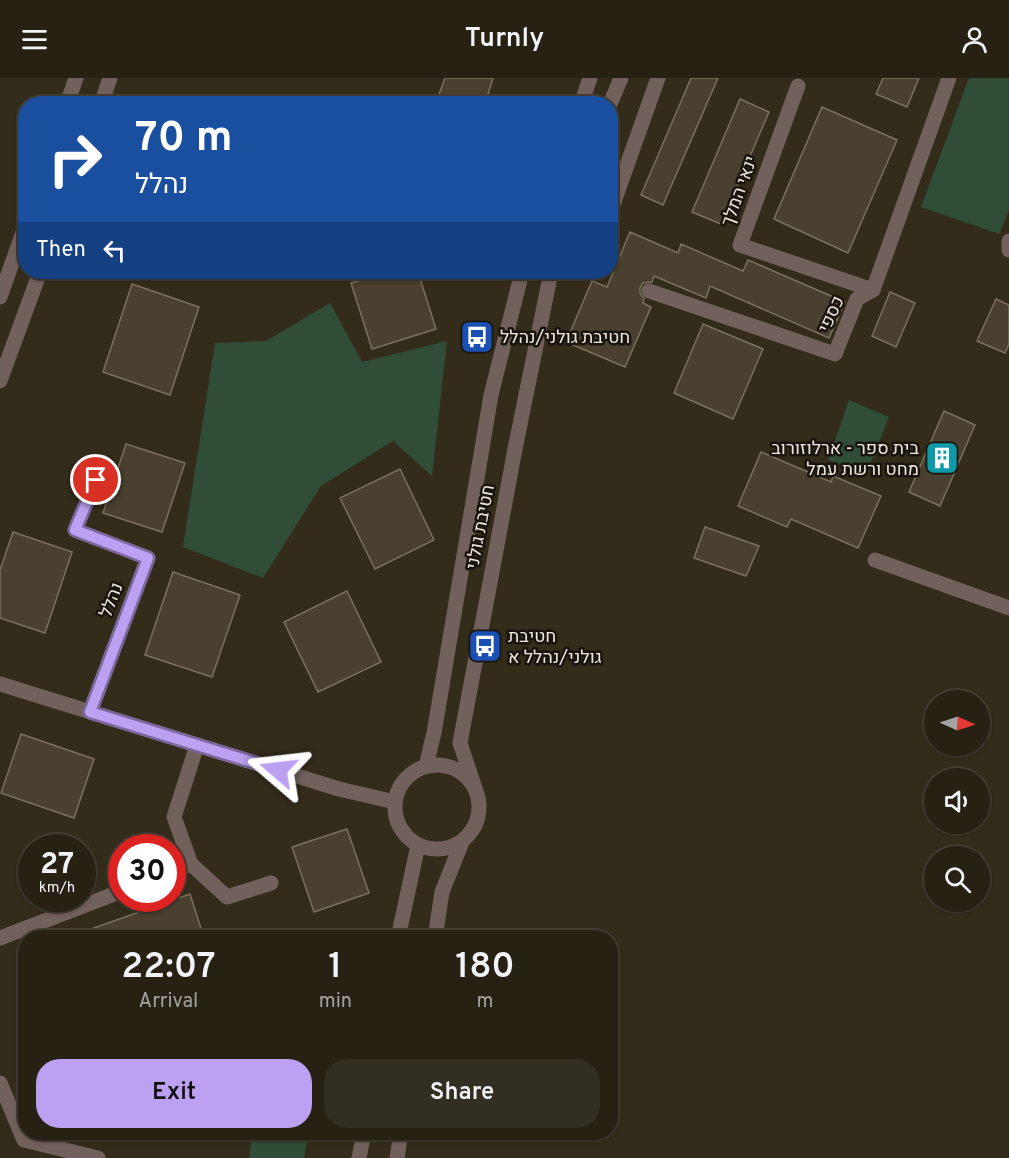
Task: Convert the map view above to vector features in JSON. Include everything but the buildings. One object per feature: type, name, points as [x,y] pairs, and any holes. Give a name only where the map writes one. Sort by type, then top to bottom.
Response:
[{"type":"street","points":[[70,96],[76,78]]},
{"type":"street","points":[[104,96],[110,78]]},
{"type":"street","points":[[613,96],[621,78]]},
{"type":"street","points":[[618,190],[658,78]]},
{"type":"street","name":"כספי","points":[[649,291],[835,354],[857,299],[873,290],[949,78]]},
{"type":"street","points":[[583,96],[588,79]]},
{"type":"street","name":"ינאי המלך","points":[[798,86],[740,245],[873,290]]},
{"type":"street","points":[[1,293],[18,246]]},
{"type":"street","points":[[0,381],[37,279]]},
{"type":"street","name":"חטיבת גולני","points":[[426,766],[434,734],[491,395],[520,279]]},
{"type":"street","name":"חטיבת גולני","points":[[475,788],[460,743],[549,279]]},
{"type":"street","name":"נהלל","points":[[90,712],[148,558],[75,530],[96,480]]},
{"type":"street","points":[[875,560],[1009,608]]},
{"type":"street","points":[[0,684],[339,789],[395,802]]},
{"type":"street","points":[[197,745],[174,817],[191,864],[227,897],[271,884]]},
{"type":"street","points":[[436,764],[454,768],[463,773],[475,788],[479,800],[478,817],[471,834],[452,848],[440,850],[417,845],[407,838],[400,827],[395,802],[398,790],[414,771],[436,764]]},
{"type":"street","points":[[436,930],[442,892],[462,842]]},
{"type":"street","points":[[400,930],[417,845]]},
{"type":"street","points":[[186,866],[191,864]]},
{"type":"street","points":[[21,930],[108,896]]},
{"type":"street","points":[[0,938],[18,931]]},
{"type":"street","points":[[0,1083],[18,1126]]},
{"type":"street","points":[[24,1140],[98,1158]]},
{"type":"street","points":[[359,1158],[362,1140]]},
{"type":"street","points":[[397,1158],[400,1140]]},
{"type":"green space","points":[[969,78],[1009,78],[1009,210],[999,234],[921,207]]},
{"type":"green space","points":[[330,303],[362,362],[447,341],[432,476],[393,441],[321,486],[263,578],[183,547],[215,343],[266,341]]},
{"type":"green space","points":[[849,400],[889,417],[867,473],[828,460]]},
{"type":"green space","points":[[251,1140],[307,1140],[304,1158],[249,1158]]},
{"type":"place","name":"חטיבת גולני/נהלל","points":[[477,337]]},
{"type":"place","name":"בית ספר - ארלוזורוב מחט ורשת עמל","points":[[942,458]]},
{"type":"place","name":"חטיבת גולני/נהלל א","points":[[485,646]]},
{"type":"route","points":[[96,480],[75,530],[148,558],[90,712],[278,770]]}]
